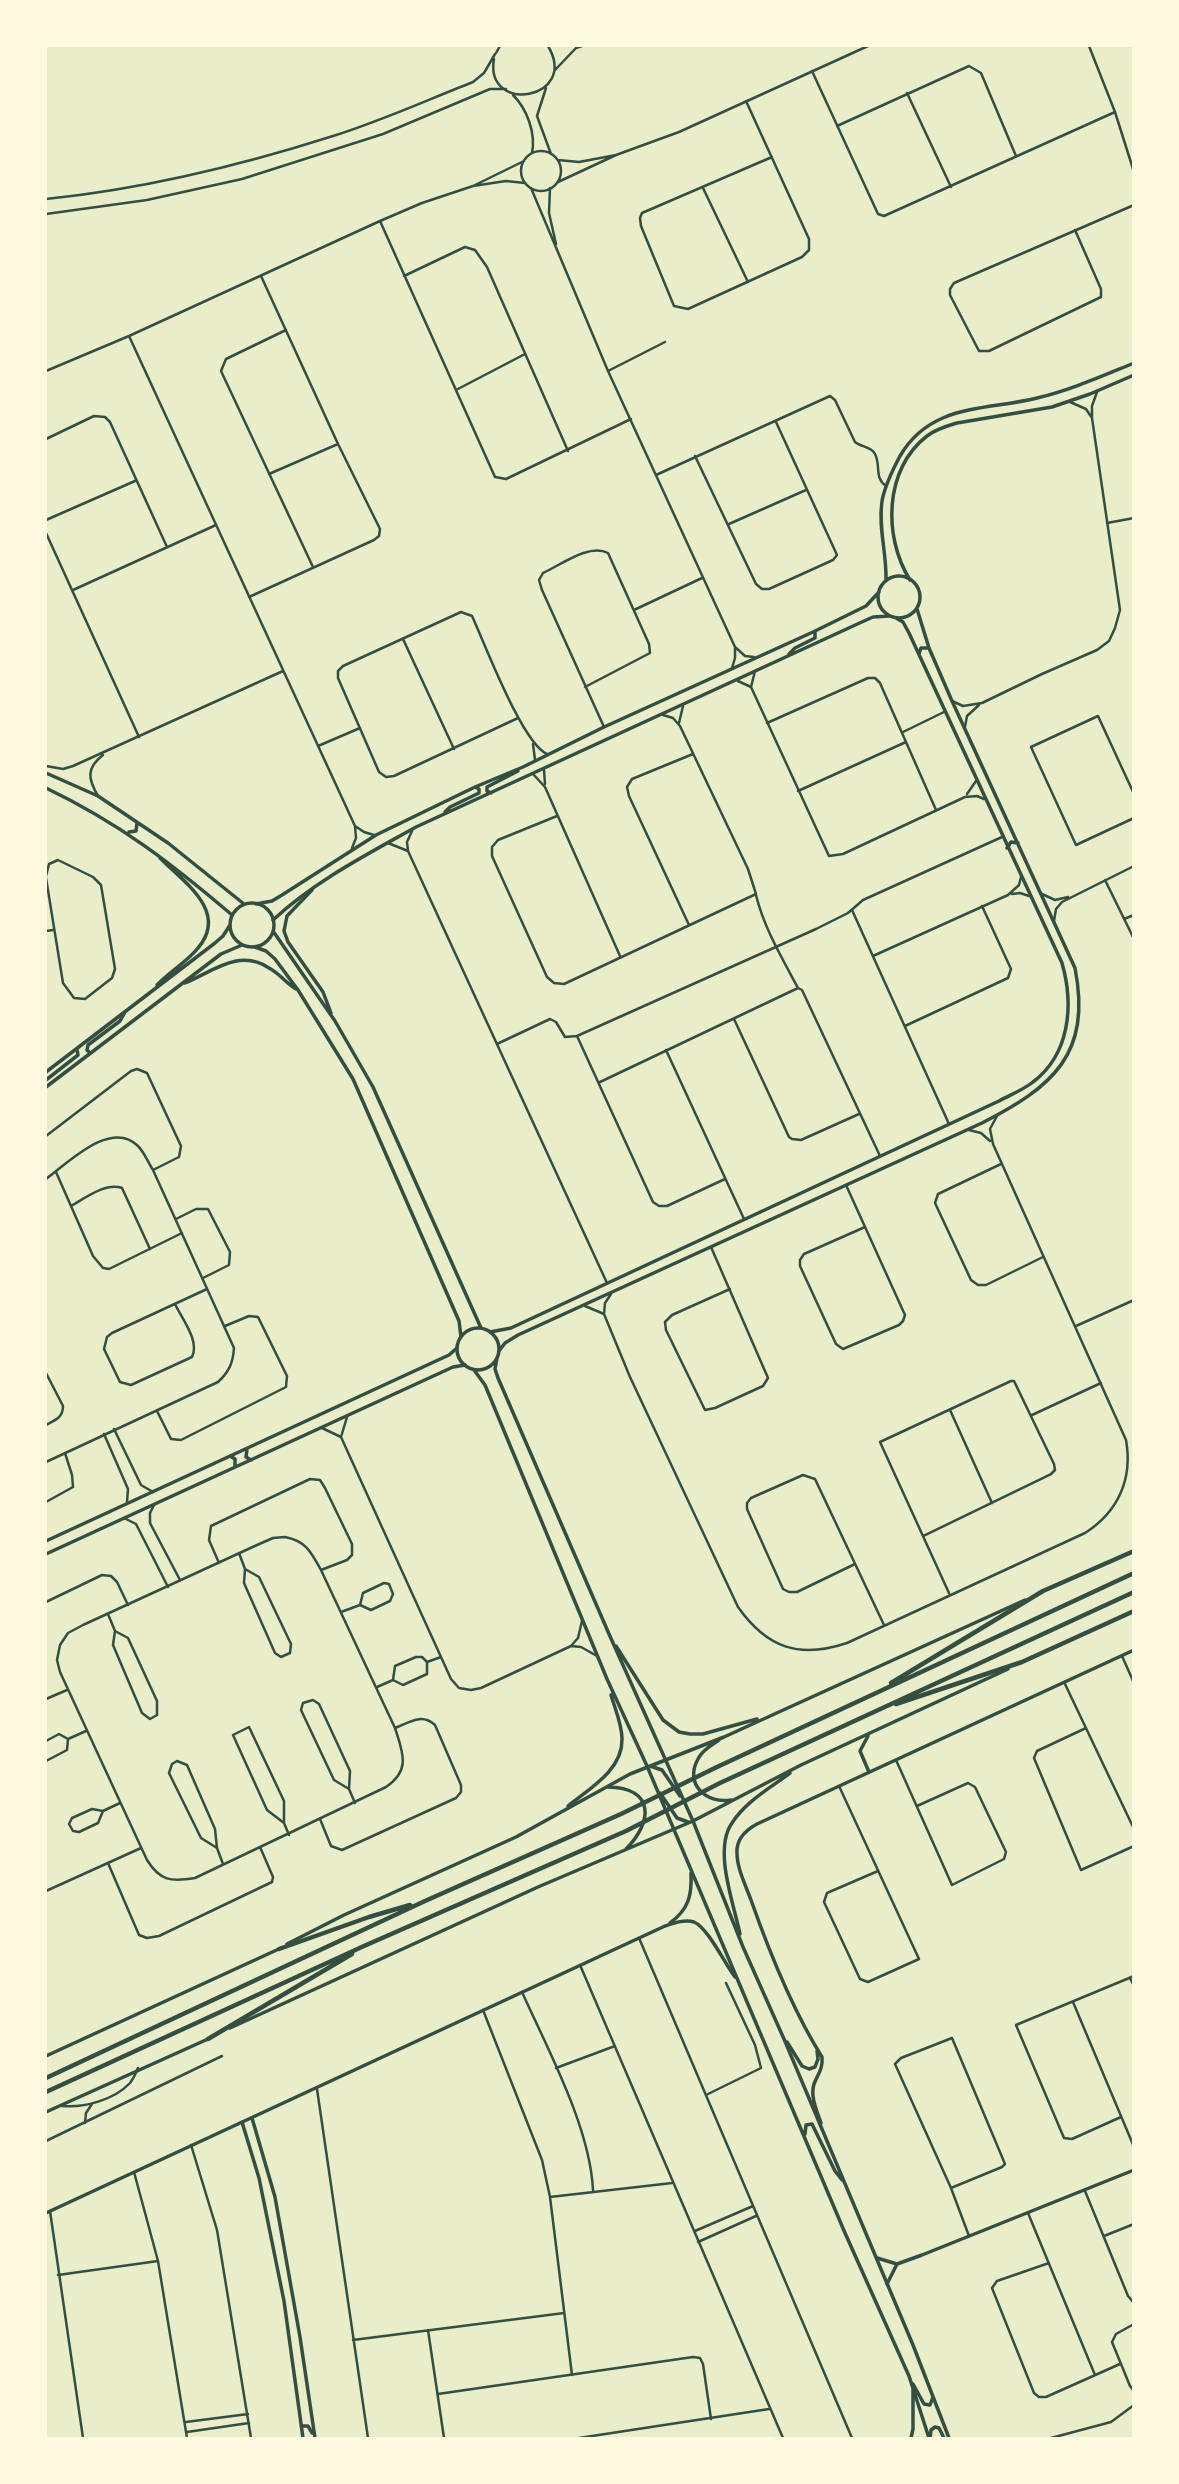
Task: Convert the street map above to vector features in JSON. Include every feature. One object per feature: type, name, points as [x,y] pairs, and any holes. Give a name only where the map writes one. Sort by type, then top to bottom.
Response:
[{"type":"highway","points":[[872,1694],[1043,1591],[1133,1551]]},
{"type":"highway","points":[[46,2078],[425,1901],[621,1814],[1133,1573]]},
{"type":"highway","points":[[46,2092],[364,1946],[626,1831],[720,1783],[1133,1592]]},
{"type":"highway","points":[[879,1710],[1023,1662],[1133,1611]]},
{"type":"highway","points":[[279,1949],[369,1917],[425,1901]]},
{"type":"highway","points":[[208,2039],[337,1965],[364,1946]]},
{"type":"street","points":[[46,199],[160,183],[333,136],[473,82],[484,73],[500,46]]},
{"type":"street","points":[[548,46],[554,63],[553,73]]},
{"type":"street","points":[[551,154],[537,116],[557,65],[582,46]]},
{"type":"street","points":[[473,186],[506,181],[525,183],[541,191],[550,188],[616,155],[679,132],[868,46]]},
{"type":"street","points":[[1089,46],[1132,156],[1133,172]]},
{"type":"street","points":[[495,54],[495,75],[522,104],[533,139],[532,154]]},
{"type":"street","points":[[838,126],[964,67],[977,70],[1016,157]]},
{"type":"street","points":[[812,71],[878,214],[884,216],[1115,112]]},
{"type":"street","points":[[511,92],[529,95],[547,85]]},
{"type":"street","points":[[46,214],[147,200],[242,179],[383,134],[490,89],[506,89]]},
{"type":"street","points":[[907,93],[951,187]]},
{"type":"street","points":[[746,101],[772,157],[809,239],[809,250],[802,257],[688,309],[674,306],[640,226],[640,218],[647,210],[772,157]]},
{"type":"street","points":[[530,129],[540,126]]},
{"type":"street","points":[[1128,147],[1133,148]]},
{"type":"street","points":[[46,371],[380,221],[473,186],[524,161],[532,154],[541,151],[558,160],[561,171],[558,182]]},
{"type":"street","points":[[558,160],[579,162],[616,155]]},
{"type":"street","points":[[524,161],[522,172],[525,183]]},
{"type":"street","points":[[531,188],[608,370],[735,647],[745,656],[759,657]]},
{"type":"street","points":[[550,188],[549,213],[559,254]]},
{"type":"street","points":[[704,188],[748,282]]},
{"type":"street","points":[[1075,230],[1101,289],[1101,297],[989,351],[979,351],[950,295],[952,284],[1075,230],[1133,205]]},
{"type":"street","points":[[380,221],[495,477],[506,480],[631,419]]},
{"type":"street","points":[[404,276],[465,247],[475,250],[486,267],[568,451]]},
{"type":"street","points":[[248,598],[374,540],[379,536],[380,529],[261,276]]},
{"type":"street","points":[[286,330],[226,359],[220,371],[313,567]]},
{"type":"street","points":[[129,336],[355,826],[356,838],[352,848]]},
{"type":"street","points":[[608,370],[665,342]]},
{"type":"street","points":[[456,390],[525,354]]},
{"type":"street","points":[[46,773],[99,796],[168,843],[244,904],[272,901],[376,835],[866,606],[886,581],[881,529],[886,486],[903,451],[913,439],[933,421],[960,412],[1032,400],[1068,390],[1133,363]]},
{"type":"street","points":[[946,2438],[933,2394],[743,1947],[693,1821],[608,1634],[495,1369],[499,1351],[505,1343],[997,1115],[1044,1086],[1064,1060],[1079,1016],[1080,995],[1075,968],[929,648],[916,609],[919,592],[902,565],[895,545],[892,499],[904,466],[919,443],[930,434],[957,423],[1015,415],[1068,402],[1133,375]]},
{"type":"street","points":[[965,728],[967,716],[982,703],[1097,650],[1109,641],[1115,628],[1119,610],[1092,418],[1092,406],[1098,391]]},
{"type":"street","points":[[656,475],[776,422],[818,400],[832,397],[855,442],[874,452],[879,481],[886,486]]},
{"type":"street","points":[[1068,402],[1086,409],[1092,418]]},
{"type":"street","points":[[46,439],[94,416],[105,417],[110,422],[167,547]]},
{"type":"street","points":[[695,456],[756,584],[762,589],[769,589],[837,555],[776,422]]},
{"type":"street","points":[[269,474],[338,444]]},
{"type":"street","points":[[46,520],[135,481]]},
{"type":"street","points":[[729,523],[807,490]]},
{"type":"street","points":[[1107,523],[1133,518]]},
{"type":"street","points":[[73,590],[216,525]]},
{"type":"street","points":[[46,533],[139,737]]},
{"type":"street","points":[[585,687],[650,653],[649,644],[608,553],[592,549],[542,573],[539,580],[542,590],[585,687],[604,727]]},
{"type":"street","points":[[886,581],[898,577],[910,580]]},
{"type":"street","points":[[634,610],[702,578]]},
{"type":"street","points":[[879,592],[880,606],[889,616]]},
{"type":"street","points":[[273,920],[288,906],[359,857],[416,827],[873,617],[908,617],[916,609]]},
{"type":"street","points":[[519,718],[394,776],[386,777],[379,772],[338,678],[338,671],[343,666],[461,612],[472,616],[519,718],[534,744],[547,754]]},
{"type":"street","points":[[461,1337],[470,1330],[481,1328],[491,1332],[511,1328],[1021,1090],[1047,1069],[1060,1047],[1069,1014],[1064,970],[920,656],[906,627],[896,618]]},
{"type":"street","points":[[788,656],[795,648],[815,638],[816,633],[813,632]]},
{"type":"street","points":[[403,639],[454,749]]},
{"type":"street","points":[[732,669],[735,647]]},
{"type":"street","points":[[920,656],[921,648],[929,648]]},
{"type":"street","points":[[46,766],[67,768],[106,753],[284,671]]},
{"type":"street","points":[[755,671],[751,687],[828,856],[843,853],[965,797],[977,796],[984,799]]},
{"type":"street","points":[[766,723],[868,678],[875,678],[880,683],[936,810]]},
{"type":"street","points":[[736,680],[751,687]]},
{"type":"street","points":[[952,701],[963,706],[982,703]]},
{"type":"street","points":[[680,726],[679,715],[683,706]]},
{"type":"street","points":[[902,733],[944,712]]},
{"type":"street","points":[[663,715],[673,718],[680,726],[748,869],[760,912],[798,988],[802,990],[880,1156]]},
{"type":"street","points":[[1133,794],[1098,716],[1031,747],[1076,845],[1133,818]]},
{"type":"street","points":[[317,747],[360,728]]},
{"type":"street","points":[[798,791],[906,742]]},
{"type":"street","points":[[534,744],[536,760]]},
{"type":"street","points":[[99,796],[90,781],[90,771],[96,760],[106,753]]},
{"type":"street","points":[[689,925],[627,787],[632,779],[693,754]]},
{"type":"street","points":[[491,793],[487,791],[488,787],[523,767]]},
{"type":"street","points":[[544,769],[545,787],[621,957]]},
{"type":"street","points":[[533,774],[545,787]]},
{"type":"street","points":[[965,797],[976,782]]},
{"type":"street","points":[[444,814],[450,807],[479,793],[479,789],[475,787]]},
{"type":"street","points":[[46,788],[127,831],[232,915]]},
{"type":"street","points":[[557,816],[498,840],[492,847],[492,856],[548,977],[554,983],[564,984],[755,894]]},
{"type":"street","points":[[127,831],[134,833],[137,822]]},
{"type":"street","points":[[355,826],[376,835]]},
{"type":"street","points":[[416,827],[408,838],[408,851],[607,1283]]},
{"type":"street","points":[[497,1044],[550,1019],[565,1037],[577,1036],[816,929],[852,910],[863,900],[1002,838]]},
{"type":"street","points":[[1007,848],[1011,842],[1018,843]]},
{"type":"street","points":[[386,843],[408,851]]},
{"type":"street","points":[[151,849],[203,902],[210,923],[206,937],[198,949],[168,973],[152,991]]},
{"type":"street","points":[[58,860],[93,877],[101,885],[115,969],[112,978],[85,999],[74,998],[63,983],[53,930],[46,877],[50,864],[58,860]]},
{"type":"street","points":[[1042,894],[1055,900],[1071,896],[1133,866]]},
{"type":"street","points":[[1008,895],[1019,885],[1021,877]]},
{"type":"street","points":[[1105,880],[1133,939]]},
{"type":"street","points":[[312,890],[288,916],[284,931],[288,942],[323,992],[335,1021]]},
{"type":"street","points":[[873,956],[1008,895],[1020,893],[1030,896]]},
{"type":"street","points":[[1054,921],[1056,909],[1071,896]]},
{"type":"street","points":[[46,1072],[218,940],[230,925],[232,915],[244,904]]},
{"type":"street","points":[[256,904],[267,909],[273,920],[273,931],[335,1021],[373,1087],[481,1328]]},
{"type":"street","points":[[905,1026],[1008,978],[1011,969],[982,906]]},
{"type":"street","points":[[852,910],[949,1124]]},
{"type":"street","points":[[1124,919],[1133,915]]},
{"type":"street","points":[[46,1541],[449,1355],[457,1348],[461,1337],[459,1321],[353,1079],[298,990],[275,959],[266,951],[242,945],[236,940],[230,925]]},
{"type":"street","points":[[46,931],[53,930]]},
{"type":"street","points":[[255,947],[266,941],[273,931]]},
{"type":"street","points":[[46,1087],[221,954],[242,945]]},
{"type":"street","points":[[1058,957],[1065,957],[1068,950]]},
{"type":"street","points":[[180,985],[227,962],[250,960],[269,967],[298,990]]},
{"type":"street","points":[[1064,970],[1069,966],[1075,968]]},
{"type":"street","points":[[600,1083],[798,988]]},
{"type":"street","points":[[90,1053],[87,1050],[88,1045],[120,1021],[125,1011]]},
{"type":"street","points":[[734,1019],[789,1137],[801,1140],[859,1114]]},
{"type":"street","points":[[577,1036],[653,1202],[659,1206],[667,1206],[725,1179]]},
{"type":"street","points":[[46,1080],[78,1055],[78,1049]]},
{"type":"street","points":[[666,1050],[744,1219]]},
{"type":"street","points":[[46,1136],[131,1071],[142,1070],[147,1073],[181,1146],[180,1157],[153,1170]]},
{"type":"street","points":[[611,1294],[605,1303],[604,1314],[630,1377],[738,1607],[748,1621],[769,1640],[801,1650],[831,1648],[1085,1533],[1111,1511],[1126,1479],[1128,1449],[1122,1428],[993,1144],[990,1129],[997,1115]]},
{"type":"street","points":[[965,1131],[981,1133],[993,1144]]},
{"type":"street","points":[[925,1135],[923,1143],[929,1147]]},
{"type":"street","points":[[46,1179],[97,1140],[119,1137],[137,1144],[153,1170],[234,1348],[233,1360],[227,1373],[218,1382],[46,1462]]},
{"type":"street","points":[[908,1143],[914,1147],[913,1155]]},
{"type":"street","points":[[1001,1164],[936,1196],[935,1203],[971,1280],[981,1286],[1044,1256]]},
{"type":"street","points":[[56,1172],[93,1256],[103,1268],[109,1269],[182,1233]]},
{"type":"street","points":[[846,1185],[865,1227],[904,1318],[899,1325],[842,1349],[836,1344],[800,1266],[800,1260],[803,1254],[865,1227]]},
{"type":"street","points":[[70,1206],[104,1189],[118,1186],[122,1188],[150,1248]]},
{"type":"street","points":[[176,1219],[196,1209],[208,1209],[230,1252],[229,1265],[203,1278]]},
{"type":"street","points":[[711,1247],[730,1289],[767,1374],[767,1382],[715,1408],[705,1410],[671,1341],[665,1322],[672,1315],[730,1289]]},
{"type":"street","points":[[675,1251],[673,1259],[679,1262]]},
{"type":"street","points":[[659,1259],[663,1262],[664,1269]]},
{"type":"street","points":[[174,1304],[192,1337],[195,1349],[192,1357],[131,1385],[120,1382],[104,1349],[107,1337],[174,1304],[208,1289]]},
{"type":"street","points":[[1076,1326],[1133,1300]]},
{"type":"street","points":[[585,1306],[604,1314]]},
{"type":"street","points":[[157,1411],[171,1439],[181,1440],[286,1387],[287,1376],[258,1317],[248,1316],[225,1326]]},
{"type":"street","points":[[534,1317],[533,1324],[538,1326]]},
{"type":"street","points":[[491,1332],[499,1351]]},
{"type":"street","points":[[457,1348],[465,1365],[474,1370],[485,1385],[607,1679],[647,1766],[672,1830],[909,2376],[924,2404],[928,2406],[932,2403],[933,2394]]},
{"type":"street","points":[[474,1370],[487,1368],[497,1358]]},
{"type":"street","points":[[46,1553],[453,1367],[465,1365]]},
{"type":"street","points":[[46,1373],[63,1406],[60,1417],[46,1424]]},
{"type":"street","points":[[923,1536],[992,1504],[1055,1470],[1017,1383],[1011,1381],[880,1442],[923,1536],[950,1594]]},
{"type":"street","points":[[1032,1415],[1101,1383]]},
{"type":"street","points":[[950,1410],[992,1504]]},
{"type":"street","points":[[341,1437],[347,1417]]},
{"type":"street","points":[[322,1428],[341,1437],[451,1679],[459,1688],[481,1688],[571,1646],[578,1638],[582,1618]]},
{"type":"street","points":[[114,1429],[141,1485],[153,1492]]},
{"type":"street","points":[[104,1434],[128,1489],[127,1504]]},
{"type":"street","points":[[247,1449],[246,1457],[251,1460]]},
{"type":"street","points":[[46,1502],[73,1487],[65,1453]]},
{"type":"street","points":[[230,1457],[235,1459],[235,1467]]},
{"type":"street","points":[[855,1564],[797,1592],[783,1589],[747,1509],[747,1503],[751,1497],[803,1475],[810,1475],[815,1479],[884,1625]]},
{"type":"street","points":[[219,1563],[209,1540],[211,1526],[310,1479],[320,1480],[352,1544],[352,1555],[347,1560],[321,1570]]},
{"type":"street","points":[[155,1503],[150,1513],[150,1522],[180,1580]]},
{"type":"street","points":[[124,1518],[136,1524],[168,1587]]},
{"type":"street","points":[[285,1536],[302,1541],[310,1549],[341,1612],[395,1728],[404,1756],[401,1773],[397,1780],[387,1787],[195,1878],[178,1881],[165,1879],[153,1870],[67,1690],[57,1660],[60,1645],[68,1633],[180,1580],[273,1538],[285,1536]]},
{"type":"street","points":[[239,1553],[245,1569],[244,1583],[275,1653],[281,1657],[290,1653],[290,1644],[259,1577],[245,1569]]},
{"type":"street","points":[[46,1602],[102,1575],[111,1576],[117,1582],[128,1605]]},
{"type":"street","points":[[341,1612],[360,1605],[371,1610],[390,1601],[393,1594],[388,1584],[384,1583],[363,1592],[360,1605]]},
{"type":"street","points":[[46,2056],[516,1837],[647,1766],[724,1737],[1043,1591]]},
{"type":"street","points":[[108,1614],[115,1631],[113,1645],[142,1713],[150,1719],[157,1716],[157,1701],[128,1638],[115,1631]]},
{"type":"street","points":[[608,1634],[663,1720],[679,1732],[703,1734],[769,1716]]},
{"type":"street","points":[[571,1646],[581,1647],[598,1656]]},
{"type":"street","points":[[827,2141],[814,2099],[815,2082],[823,2065],[822,2057],[772,1956],[742,1876],[737,1854],[742,1835],[750,1828],[1065,1684],[1133,1650]]},
{"type":"street","points":[[1122,1656],[1133,1683]]},
{"type":"street","points":[[376,1687],[393,1680],[403,1685],[427,1674],[427,1662],[422,1657],[416,1657],[395,1666],[393,1680]]},
{"type":"street","points":[[427,1662],[441,1657]]},
{"type":"street","points":[[46,2112],[538,1887],[693,1821],[801,1765],[1023,1662]]},
{"type":"street","points":[[559,1814],[608,1773],[621,1752],[622,1733],[607,1679]]},
{"type":"street","points":[[1065,1684],[1133,1829]]},
{"type":"street","points":[[46,1699],[67,1690]]},
{"type":"street","points":[[349,1789],[334,1780],[302,1710],[303,1703],[313,1700],[319,1704],[350,1771],[349,1789],[355,1803]]},
{"type":"street","points":[[320,1819],[331,1846],[342,1850],[456,1798],[461,1792],[461,1785],[435,1725],[421,1717],[395,1728]]},
{"type":"street","points":[[284,1823],[267,1810],[233,1735],[249,1727],[284,1801],[284,1823],[289,1835]]},
{"type":"street","points":[[1086,1728],[1037,1751],[1034,1758],[1082,1870],[1133,1846]]},
{"type":"street","points":[[68,1739],[86,1731]]},
{"type":"street","points":[[46,1741],[59,1734],[68,1739]]},
{"type":"street","points":[[869,1772],[859,1751],[870,1734]]},
{"type":"street","points":[[724,1737],[698,1757],[695,1778],[701,1793],[708,1799],[734,1799]]},
{"type":"street","points":[[46,1761],[66,1750],[68,1739]]},
{"type":"street","points":[[896,1759],[952,1885],[1004,1859],[1006,1852],[972,1784],[968,1783],[917,1806]]},
{"type":"street","points":[[217,1848],[201,1838],[169,1773],[172,1764],[177,1761],[187,1765],[215,1829],[217,1848],[223,1864]]},
{"type":"street","points":[[743,1947],[724,1861],[726,1835],[741,1812],[801,1765]]},
{"type":"street","points":[[647,1766],[664,1772],[687,1807]]},
{"type":"street","points":[[652,1781],[677,1818],[685,1822],[693,1821]]},
{"type":"street","points":[[839,1786],[919,1959],[868,1982],[860,1979],[824,1897],[827,1893],[878,1871]]},
{"type":"street","points":[[605,1787],[622,1788],[633,1793],[645,1810],[642,1830],[624,1851]]},
{"type":"street","points":[[103,1811],[98,1823],[79,1832],[73,1831],[69,1825],[72,1818],[92,1810],[103,1811],[120,1803]]},
{"type":"street","points":[[108,1863],[139,1934],[147,1938],[159,1936],[272,1882],[273,1877],[260,1847]]},
{"type":"street","points":[[46,1891],[141,1848]]},
{"type":"street","points":[[83,2438],[48,2212],[665,1926],[680,1916],[689,1903],[692,1894],[691,1873]]},
{"type":"street","points":[[665,1926],[685,1921],[693,1922],[704,1929],[736,1978]]},
{"type":"street","points":[[639,1938],[852,2438]]},
{"type":"street","points":[[580,1965],[783,2438]]},
{"type":"street","points":[[1121,2117],[1072,2139],[1064,2138],[1016,2025],[1132,1977],[1133,1986]]},
{"type":"street","points":[[706,2095],[761,2068],[755,2045],[726,1983]]},
{"type":"street","points":[[522,1992],[556,2068],[587,2149],[593,2190]]},
{"type":"street","points":[[1073,2001],[1133,2147]]},
{"type":"street","points":[[483,2010],[539,2151],[550,2197],[572,2375]]},
{"type":"street","points":[[951,2188],[1005,2164],[952,2038],[901,2058],[895,2064],[951,2188],[969,2236]]},
{"type":"street","points":[[755,2045],[762,2039]]},
{"type":"street","points":[[784,2039],[802,2066],[810,2069],[815,2067],[818,2060],[817,2049]]},
{"type":"street","points":[[556,2068],[615,2046]]},
{"type":"street","points":[[46,2141],[222,2056]]},
{"type":"street","points":[[59,2105],[75,2107],[92,2104],[130,2082],[138,2068]]},
{"type":"street","points":[[317,2087],[368,2438]]},
{"type":"street","points":[[85,2123],[86,2112],[92,2104]]},
{"type":"street","points":[[252,2118],[275,2197],[300,2337],[314,2438]]},
{"type":"street","points":[[242,2122],[259,2178],[284,2301],[303,2438]]},
{"type":"street","points":[[806,2141],[806,2125],[812,2124],[835,2171],[845,2185]]},
{"type":"street","points":[[191,2145],[216,2230],[251,2438]]},
{"type":"street","points":[[877,2258],[897,2264],[1086,2191],[1133,2170]]},
{"type":"street","points":[[134,2172],[159,2261],[187,2438]]},
{"type":"street","points":[[550,2197],[673,2183]]},
{"type":"street","points":[[1086,2191],[1133,2303]]},
{"type":"street","points":[[694,2231],[753,2206]]},
{"type":"street","points":[[1028,2213],[1095,2375]]},
{"type":"street","points":[[698,2242],[757,2216]]},
{"type":"street","points":[[1104,2236],[1133,2224]]},
{"type":"street","points":[[58,2276],[159,2261]]},
{"type":"street","points":[[1049,2263],[995,2283],[992,2292],[1037,2396],[1046,2397],[1120,2364]]},
{"type":"street","points":[[887,2284],[897,2264]]},
{"type":"street","points":[[353,2340],[564,2313]]},
{"type":"street","points":[[1133,2325],[1116,2334],[1112,2340],[1133,2391]]},
{"type":"street","points":[[428,2330],[444,2438]]},
{"type":"street","points":[[438,2394],[693,2357],[699,2358],[703,2364],[711,2419]]},
{"type":"street","points":[[909,2376],[930,2438]]},
{"type":"street","points":[[911,2438],[913,2388]]},
{"type":"street","points":[[1051,2438],[1111,2422],[1133,2405]]},
{"type":"street","points":[[579,2438],[771,2409]]},
{"type":"street","points":[[186,2422],[247,2414]]},
{"type":"street","points":[[187,2432],[249,2423]]},
{"type":"street","points":[[301,2426],[310,2427],[314,2438]]},
{"type":"street","points":[[930,2438],[931,2430],[935,2427],[939,2428],[946,2438]]}]
